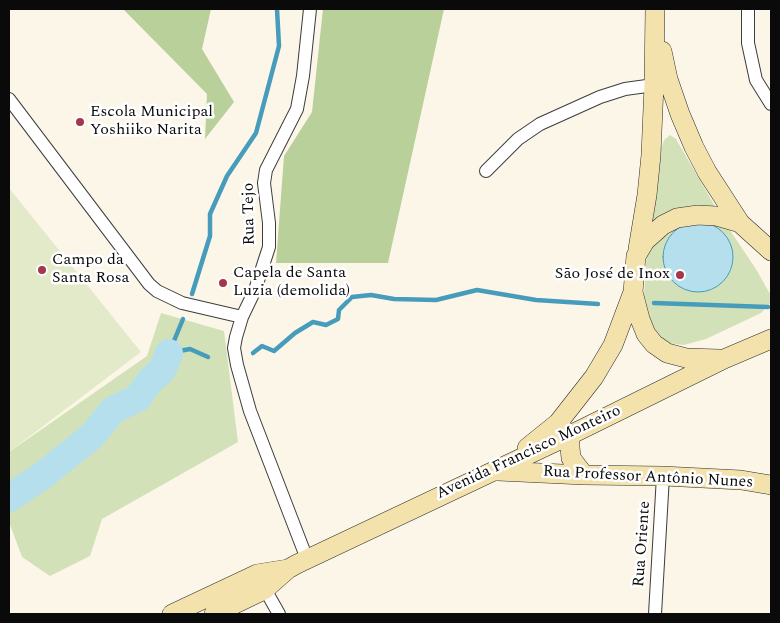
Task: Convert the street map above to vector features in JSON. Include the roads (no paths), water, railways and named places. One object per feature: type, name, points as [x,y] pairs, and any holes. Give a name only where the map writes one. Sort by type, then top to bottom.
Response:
[{"type":"main road","points":[[500,468],[558,423],[594,377],[613,345],[633,292],[636,256],[647,195],[654,85],[655,15]]},
{"type":"main road","points":[[655,15],[668,79],[680,114],[707,172],[740,223],[771,251]]},
{"type":"main road","points":[[636,256],[645,241],[663,225],[677,218],[698,215],[716,216],[740,223]]},
{"type":"main road","points":[[633,292],[646,334],[654,344],[667,353],[686,358],[724,359]]},
{"type":"main road","name":"Avenida Francisco Monteiro","points":[[172,614],[261,582],[570,435],[724,359],[771,339]]},
{"type":"main road","points":[[570,435],[571,458],[584,475]]},
{"type":"main road","name":"Rua Professor Antônio Nunes","points":[[500,468],[584,475],[664,476],[741,480],[771,485]]},
{"type":"main road","name":"Avenida Francisco Monteiro","points":[[214,614],[261,582]]},
{"type":"street","name":"Rua Tejo","points":[[307,559],[250,411],[234,348],[242,317],[255,290],[269,247],[269,223],[264,183],[266,170],[297,109],[304,76],[310,9]]},
{"type":"street","points":[[748,9],[748,43],[756,80],[771,104]]},
{"type":"street","points":[[486,171],[518,139],[540,124],[600,96],[625,88],[654,85]]},
{"type":"street","points":[[9,99],[149,284],[157,291],[182,303],[242,317]]},
{"type":"street","name":"Rua Oriente","points":[[655,614],[664,476]]},
{"type":"street","points":[[261,582],[279,614]]},
{"type":"water","points":[[698,222],[717,228],[727,238],[733,257],[727,276],[717,286],[698,292],[679,286],[669,276],[663,257],[669,238],[679,228]]},
{"type":"waterway","points":[[192,294],[210,236],[210,214],[227,176],[256,133],[279,46],[277,9]]},
{"type":"waterway","points":[[253,353],[262,346],[274,351],[295,333],[313,322],[326,325],[338,319],[339,310],[352,297],[371,295],[394,299],[436,300],[477,290],[536,300],[598,304]]},
{"type":"waterway","points":[[654,303],[768,307]]},
{"type":"waterway","points":[[169,353],[183,319]]},
{"type":"waterway","points":[[169,353],[190,349],[208,357]]},
{"type":"waterway","points":[[9,498],[42,476],[92,436],[113,410],[138,398],[148,383],[163,369],[169,353]]},
{"type":"waterway","points":[[9,483],[42,476]]},
{"type":"place","name":"Escola Municipal Yoshiiko Narita","points":[[80,122]]},
{"type":"place","name":"Campo da Santa Rosa","points":[[42,270]]},
{"type":"place","name":"São José de Inox","points":[[680,275]]},
{"type":"place","name":"Capela de Santa Luzia (demolida)","points":[[223,283]]}]
